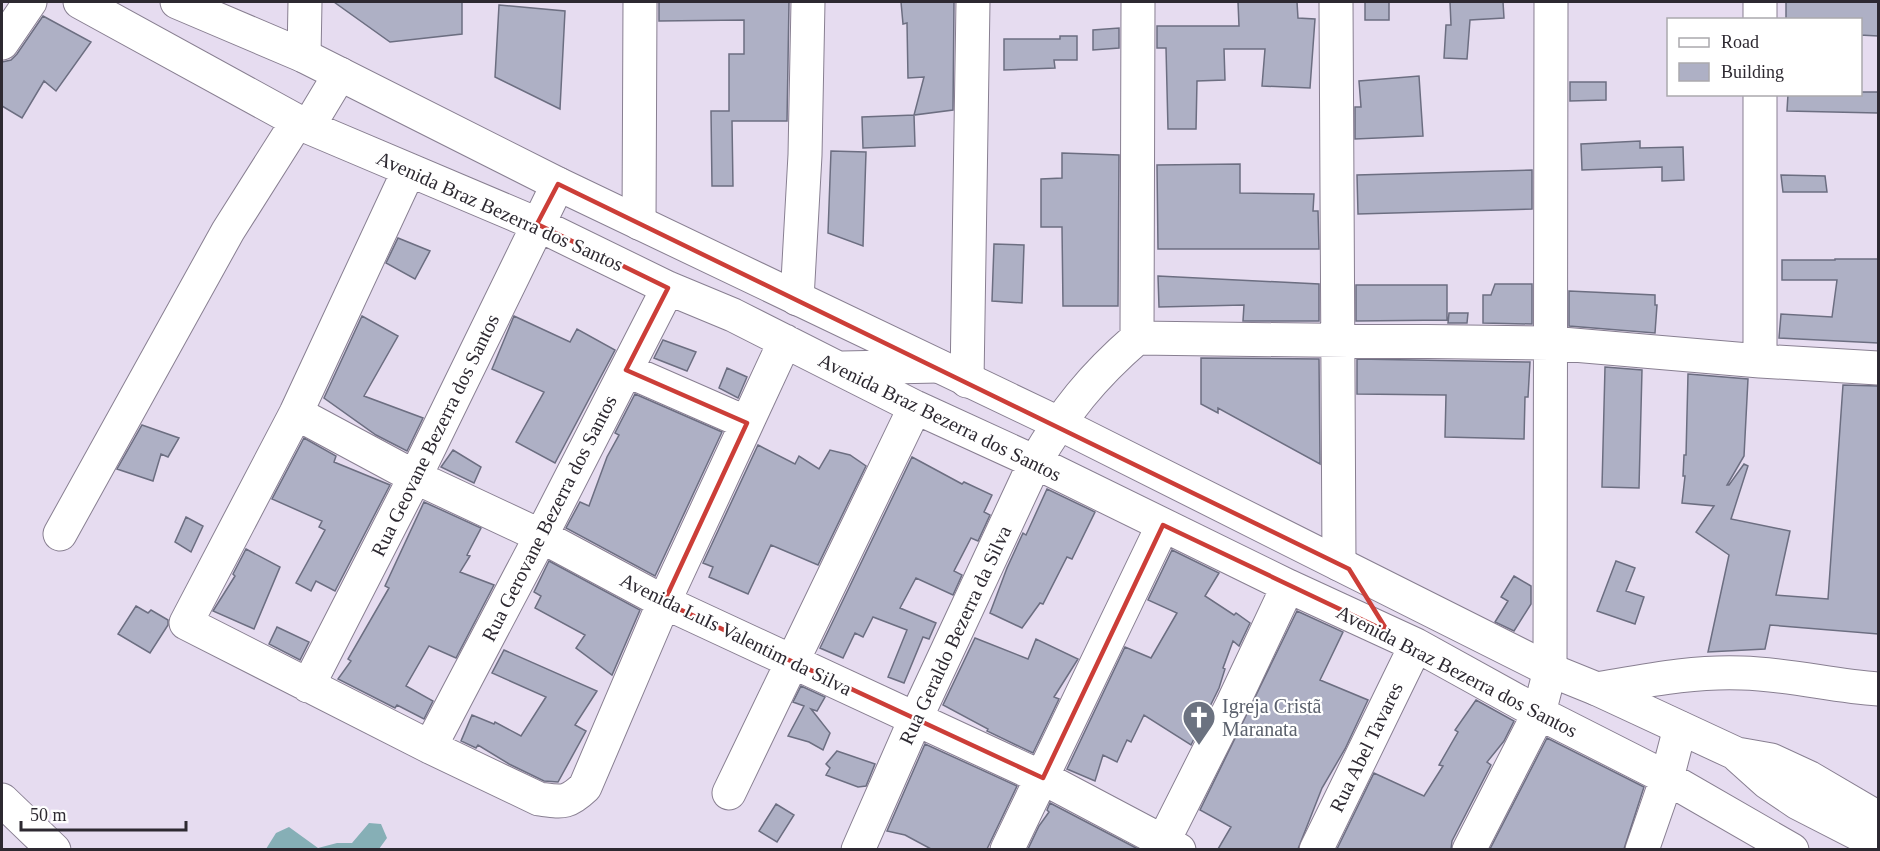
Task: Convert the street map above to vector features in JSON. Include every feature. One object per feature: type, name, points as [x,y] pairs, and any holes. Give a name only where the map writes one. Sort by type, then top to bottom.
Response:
[{"type":"street","points":[[2,43],[30,2]]},
{"type":"street","name":"Avenida Braz Bezerra dos Santos","points":[[80,2],[302,124],[537,224],[668,288],[733,315],[915,407],[1035,462],[1402,639],[1539,713],[1667,778],[1792,849]]},
{"type":"street","points":[[177,2],[304,56],[558,184],[1058,423],[1550,670],[1597,689],[1737,754],[1771,760],[1810,778],[1878,818]]},
{"type":"street","points":[[304,56],[305,2]]},
{"type":"street","points":[[639,223],[640,2]]},
{"type":"street","points":[[797,299],[805,155],[808,2]]},
{"type":"street","points":[[967,381],[973,2]]},
{"type":"street","points":[[1138,2],[1137,338],[1550,343],[1760,361],[1878,368]]},
{"type":"street","points":[[1336,2],[1338,339],[1344,567],[1402,639]]},
{"type":"street","points":[[1469,849],[1539,713],[1550,670],[1551,2]]},
{"type":"street","points":[[1760,2],[1760,18]]},
{"type":"street","points":[[60,534],[228,231],[302,124],[340,74]]},
{"type":"street","points":[[1760,96],[1760,361]]},
{"type":"street","points":[[409,170],[296,413],[186,623],[430,747],[539,799],[558,802],[571,800],[585,787],[664,602],[785,341]]},
{"type":"street","name":"Rua Geovane Bezerra dos Santos","points":[[308,686],[416,477],[558,184]]},
{"type":"street","name":"Rua Gerovane Bezerra dos Santos","points":[[430,747],[668,288]]},
{"type":"street","name":"Rua Geraldo Bezerra da Silva","points":[[858,849],[915,720],[1035,462],[1058,423],[1092,379],[1137,338]]},
{"type":"street","points":[[838,368],[938,366]]},
{"type":"street","points":[[626,370],[747,423]]},
{"type":"street","points":[[729,792],[915,407]]},
{"type":"street","name":"Avenida LuIs Valentim da Silva","points":[[296,413],[416,477],[541,536],[664,602],[1043,778],[1167,847]]},
{"type":"street","points":[[1007,849],[1163,525]]},
{"type":"street","points":[[1167,847],[1288,586]]},
{"type":"street","name":"Rua Abel Tavares","points":[[1316,849],[1402,639]]},
{"type":"street","points":[[1597,689],[1695,673],[1793,676],[1858,688],[1878,689]]},
{"type":"street","points":[[1642,849],[1667,778],[1680,728]]},
{"type":"street","points":[[1737,754],[1767,782],[1790,798],[1878,844]]},
{"type":"street","points":[[2,800],[48,847]]},
{"type":"highlighted area","points":[[558,184],[1349,569],[1388,632],[1163,525],[1043,778],[664,602],[747,423],[626,370],[668,288],[537,224]]},
{"type":"shaded area","points":[[369,823],[381,824],[387,838],[379,849],[266,849],[276,833],[289,827],[318,848],[337,843],[352,843]]},
{"type":"building","points":[[334,2],[462,2],[462,34],[390,42]]},
{"type":"building","points":[[659,2],[789,2],[787,121],[732,121],[733,186],[712,186],[711,111],[729,111],[729,54],[744,54],[744,20],[659,21]]},
{"type":"building","points":[[901,2],[954,2],[953,110],[914,115],[924,77],[908,78],[907,23],[903,24]]},
{"type":"building","points":[[1238,2],[1297,2],[1298,18],[1315,19],[1310,88],[1262,86],[1265,49],[1224,49],[1225,80],[1197,81],[1196,129],[1168,129],[1166,48],[1157,48],[1157,26],[1239,26]]},
{"type":"building","points":[[1365,2],[1389,2],[1389,20],[1365,20]]},
{"type":"building","points":[[1450,2],[1503,2],[1504,18],[1470,20],[1467,59],[1444,58],[1446,25],[1451,25]]},
{"type":"building","points":[[1786,2],[1878,2],[1878,36],[1862,35],[1862,18],[1786,18]]},
{"type":"building","points":[[499,5],[565,11],[560,109],[495,77]]},
{"type":"building","points":[[43,16],[91,42],[56,91],[44,81],[22,118],[2,106],[2,62],[11,60],[17,54]]},
{"type":"building","points":[[1119,28],[1119,48],[1093,50],[1093,30]]},
{"type":"building","points":[[1060,36],[1077,36],[1077,60],[1054,60],[1055,68],[1004,70],[1004,39],[1060,39]]},
{"type":"building","points":[[1419,76],[1423,136],[1355,139],[1355,107],[1361,107],[1359,81]]},
{"type":"building","points":[[1570,82],[1606,82],[1606,100],[1570,101]]},
{"type":"building","points":[[1862,92],[1878,92],[1878,113],[1787,111],[1788,96],[1862,96]]},
{"type":"building","points":[[914,115],[915,146],[863,148],[862,117]]},
{"type":"building","points":[[1640,141],[1640,148],[1683,147],[1684,180],[1662,181],[1662,167],[1582,170],[1581,144]]},
{"type":"building","points":[[831,151],[866,152],[863,246],[828,233]]},
{"type":"building","points":[[1062,153],[1119,155],[1118,306],[1063,306],[1062,227],[1041,227],[1041,179],[1062,178]]},
{"type":"building","points":[[1240,164],[1240,193],[1314,194],[1313,211],[1318,211],[1319,249],[1158,249],[1157,165]]},
{"type":"building","points":[[1532,170],[1532,209],[1358,214],[1357,175]]},
{"type":"building","points":[[1781,175],[1825,176],[1827,192],[1783,192]]},
{"type":"building","points":[[398,238],[430,251],[415,279],[386,263]]},
{"type":"building","points":[[994,244],[1024,245],[1022,303],[992,301]]},
{"type":"building","points":[[1878,259],[1878,343],[1779,338],[1781,314],[1832,317],[1837,280],[1782,280],[1782,260]]},
{"type":"building","points":[[1158,276],[1319,284],[1319,321],[1243,321],[1244,305],[1159,307]]},
{"type":"building","points":[[1495,284],[1532,284],[1532,324],[1483,323],[1483,295],[1491,295]]},
{"type":"building","points":[[1356,285],[1447,285],[1447,320],[1356,321]]},
{"type":"building","points":[[1569,291],[1655,295],[1655,305],[1657,305],[1655,333],[1569,326]]},
{"type":"building","points":[[1449,313],[1468,313],[1467,323],[1448,323]]},
{"type":"building","points":[[362,316],[398,336],[364,396],[423,418],[407,451],[376,435],[324,398]]},
{"type":"building","points":[[514,316],[570,342],[577,329],[615,350],[555,463],[516,442],[544,392],[492,369]]},
{"type":"building","points":[[663,340],[696,352],[687,371],[654,358]]},
{"type":"building","points":[[1201,358],[1319,359],[1320,464],[1218,408],[1218,413],[1201,404]]},
{"type":"building","points":[[1357,359],[1530,362],[1528,397],[1525,397],[1524,439],[1445,437],[1446,395],[1357,394]]},
{"type":"building","points":[[1605,367],[1642,370],[1639,488],[1602,487]]},
{"type":"building","points":[[727,368],[747,377],[738,398],[719,388]]},
{"type":"building","points":[[1688,374],[1748,379],[1744,456],[1727,485],[1744,464],[1748,466],[1731,519],[1790,531],[1776,595],[1828,599],[1843,385],[1878,386],[1878,634],[1770,625],[1765,649],[1708,652],[1729,555],[1696,532],[1714,506],[1682,503]]},
{"type":"building","points":[[635,394],[722,432],[655,576],[566,528],[580,502],[589,506],[607,457],[619,435],[615,433]]},
{"type":"building","points":[[142,425],[179,438],[168,457],[161,454],[153,481],[117,469]]},
{"type":"building","points":[[304,438],[336,456],[334,462],[390,485],[335,591],[316,581],[311,591],[296,583],[325,530],[319,527],[322,521],[272,499]]},
{"type":"building","points":[[758,445],[795,464],[799,456],[819,469],[830,450],[850,455],[866,466],[818,565],[771,545],[748,594],[709,577],[713,567],[703,563]]},
{"type":"building","points":[[453,450],[481,467],[474,483],[441,467]]},
{"type":"building","points":[[912,457],[962,484],[964,482],[992,495],[984,512],[990,515],[978,541],[971,538],[954,571],[962,575],[953,595],[916,578],[900,608],[936,623],[929,639],[923,637],[904,683],[888,677],[907,630],[873,617],[863,637],[855,633],[843,658],[820,648]]},
{"type":"building","points":[[1047,489],[1095,512],[1072,559],[1067,557],[1043,604],[1040,603],[1022,628],[990,613],[1023,533],[1026,535]]},
{"type":"building","points":[[424,502],[481,528],[467,555],[470,556],[460,572],[494,585],[456,658],[429,646],[406,686],[433,701],[424,719],[397,705],[395,708],[338,679],[351,661],[348,659],[389,588],[385,586]]},
{"type":"building","points":[[186,517],[203,526],[191,552],[175,542]]},
{"type":"building","points":[[246,549],[280,567],[254,629],[213,611],[235,576],[233,574]]},
{"type":"building","points":[[1172,550],[1219,573],[1205,596],[1250,623],[1239,646],[1233,641],[1223,668],[1225,669],[1219,688],[1191,745],[1144,715],[1131,742],[1127,740],[1117,762],[1103,755],[1095,781],[1067,769],[1125,647],[1151,658],[1177,613],[1148,600]]},
{"type":"building","points":[[549,561],[640,610],[612,675],[576,648],[585,635],[535,608],[541,596],[534,592]]},
{"type":"building","points":[[1616,561],[1635,568],[1626,591],[1644,597],[1635,624],[1597,611]]},
{"type":"building","points":[[1514,576],[1531,586],[1531,604],[1514,631],[1495,622],[1508,601],[1501,597]]},
{"type":"building","points":[[136,606],[148,613],[151,610],[168,620],[168,625],[150,653],[118,634]]},
{"type":"building","points":[[1297,611],[1343,632],[1320,680],[1368,700],[1345,749],[1322,788],[1298,849],[1218,849],[1231,827],[1200,810]]},
{"type":"building","points":[[277,627],[309,642],[300,660],[269,644]]},
{"type":"building","points":[[975,638],[1028,659],[1036,639],[1078,659],[1054,697],[1059,699],[1033,753],[987,731],[988,729],[943,705]]},
{"type":"building","points":[[504,650],[597,691],[575,725],[586,731],[558,782],[544,781],[509,764],[478,745],[476,748],[461,741],[472,715],[494,724],[495,722],[521,736],[546,697],[492,673]]},
{"type":"building","points":[[801,686],[825,697],[817,711],[811,709],[830,733],[823,750],[809,742],[788,736],[804,706],[793,702]]},
{"type":"building","points":[[1476,700],[1514,721],[1504,741],[1487,762],[1491,765],[1452,841],[1451,849],[1337,849],[1374,773],[1424,796],[1443,766],[1439,765],[1458,732],[1455,730]]},
{"type":"building","points":[[1547,738],[1644,787],[1624,849],[1490,849]]},
{"type":"building","points":[[925,744],[1017,786],[987,849],[931,849],[905,835],[887,831]]},
{"type":"building","points":[[837,751],[875,764],[866,786],[858,787],[826,775],[830,768],[826,764]]},
{"type":"building","points":[[1050,803],[1138,849],[1028,849],[1049,812],[1047,810]]},
{"type":"building","points":[[776,804],[794,815],[777,842],[759,831]]},
{"type":"place","name":"Igreja Cristã Maranata","points":[[1199,746]]}]
